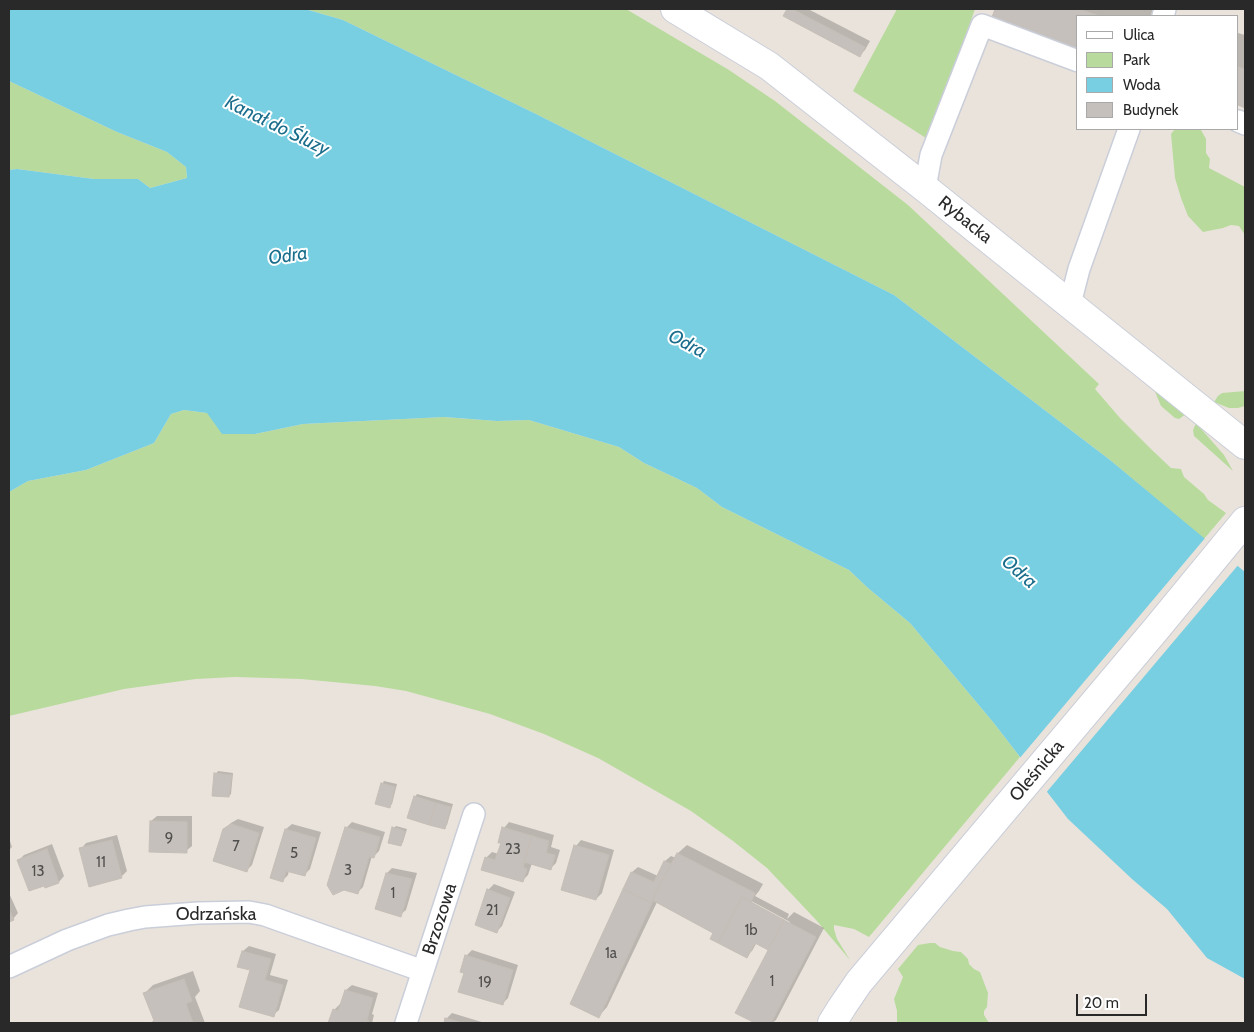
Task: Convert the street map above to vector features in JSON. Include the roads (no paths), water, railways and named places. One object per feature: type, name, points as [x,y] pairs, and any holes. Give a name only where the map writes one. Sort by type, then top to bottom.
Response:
[{"type":"street","name":"Rybacka","points":[[675,9],[769,66],[925,188],[1245,445]]},
{"type":"street","points":[[925,188],[931,155],[982,25],[1076,60]]},
{"type":"street","points":[[1070,304],[1079,269],[1128,130]]},
{"type":"street","name":"Oleśnicka","points":[[832,1023],[850,994],[884,951],[1245,521]]},
{"type":"street","name":"Brzozowa","points":[[406,1023],[474,814]]},
{"type":"street","name":"Odrzańska","points":[[9,967],[67,940],[108,925],[129,920],[173,915],[249,912],[265,915],[423,971]]},
{"type":"water","points":[[9,9],[305,9],[343,20],[536,114],[894,295],[1110,460],[1245,572],[1245,979],[1207,958],[1167,909],[1068,819],[993,722],[910,623],[849,570],[722,507],[697,488],[644,463],[619,447],[529,420],[497,421],[444,417],[303,424],[255,434],[222,434],[207,413],[184,410],[171,414],[154,443],[86,470],[28,481],[9,492],[9,170],[17,169],[94,179],[138,179],[150,188],[187,178],[186,167],[167,152],[117,132],[9,81]]},
{"type":"water label","name":"Kanał do Śluzy","points":[[277,126]]},
{"type":"water label","name":"Odra","points":[[288,256]]},
{"type":"water label","name":"Odra","points":[[687,344]]},
{"type":"water label","name":"Odra","points":[[1019,572]]}]
